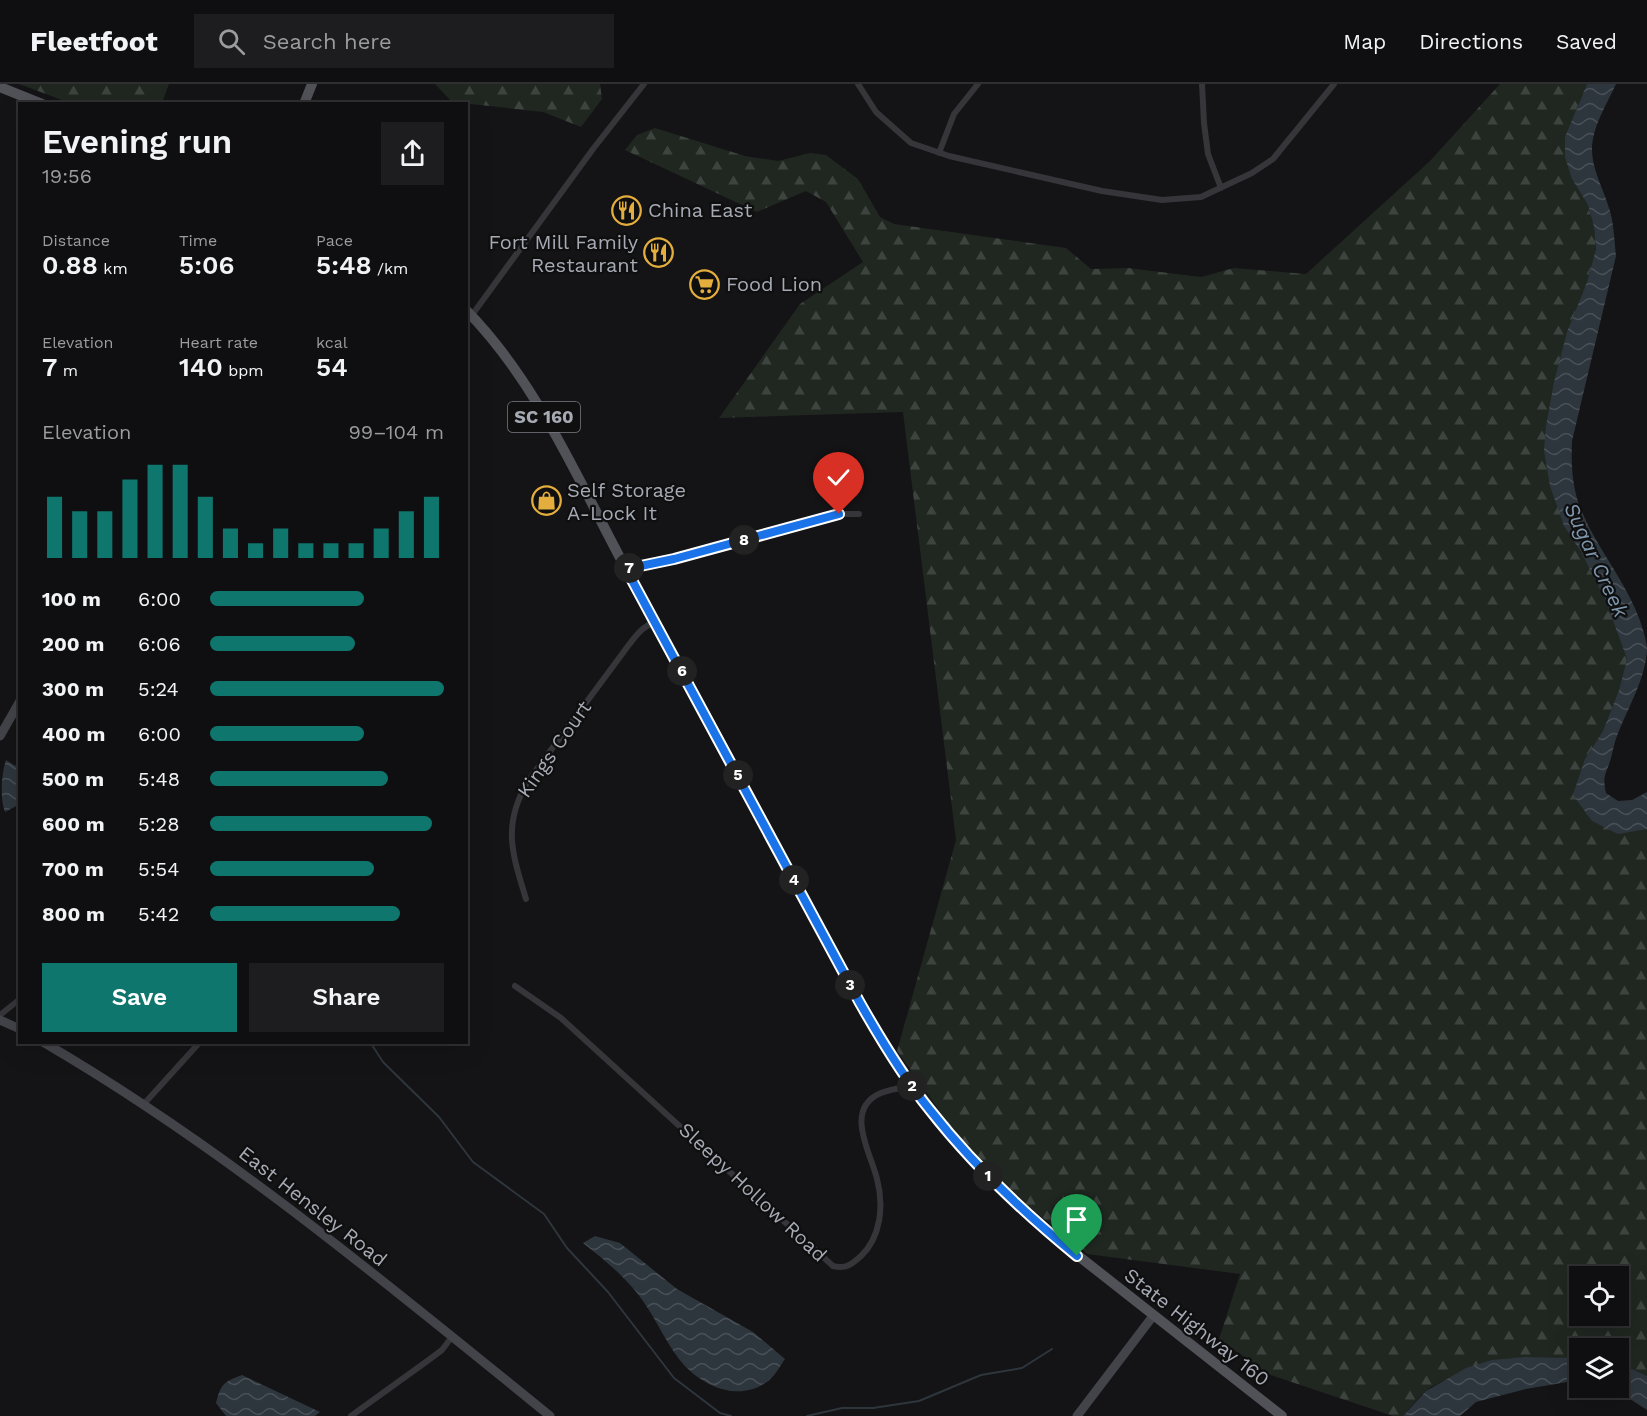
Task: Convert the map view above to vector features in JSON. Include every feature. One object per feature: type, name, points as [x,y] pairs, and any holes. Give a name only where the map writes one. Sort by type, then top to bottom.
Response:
[{"type":"main road","points":[[305,102],[312,84]]},
{"type":"main road","points":[[0,87],[37,102]]},
{"type":"main road","name":"State Highway 160","points":[[469,312],[506,356],[535,402],[860,1003],[912,1086],[950,1134],[1012,1201],[1153,1316],[1282,1416]]},
{"type":"main road","points":[[0,736],[18,704]]},
{"type":"main road","points":[[0,1020],[18,1028]]},
{"type":"main road","name":"East Hensley Road","points":[[46,1044],[232,1165],[331,1240],[550,1416]]},
{"type":"main road","points":[[1077,1416],[1153,1316]]},
{"type":"street","points":[[469,312],[644,84]]},
{"type":"street","points":[[858,84],[876,112],[911,143],[939,153],[1102,191],[1162,200],[1201,197],[1252,173],[1273,159],[1334,84]]},
{"type":"street","points":[[939,153],[954,114],[978,84]]},
{"type":"street","points":[[1202,84],[1208,154],[1221,188]]},
{"type":"street","points":[[626,569],[674,559],[840,514],[859,514]]},
{"type":"street","name":"Kings Court","points":[[526,899],[518,874],[511,834],[517,800],[628,646],[641,630],[656,622]]},
{"type":"street","name":"Sleepy Hollow Road","points":[[515,986],[561,1018],[833,1266],[849,1267],[863,1254],[877,1232],[880,1205],[878,1180],[863,1139],[861,1126],[866,1107],[882,1093],[912,1086]]},
{"type":"street","points":[[0,1015],[18,1001]]},
{"type":"street","points":[[143,1105],[198,1044]]},
{"type":"street","points":[[352,1416],[442,1350],[451,1338]]},
{"type":"green space","points":[[19,84],[169,84],[162,102],[67,102]]},
{"type":"green space","points":[[435,84],[600,84],[602,99],[581,127],[543,112],[452,102]]},
{"type":"green space","points":[[1500,84],[1587,84],[1576,110],[1572,179],[1588,205],[1594,227],[1596,249],[1587,282],[1567,333],[1564,526],[1581,552],[1605,599],[1627,659],[1619,690],[1603,731],[1585,759],[1592,821],[1618,833],[1647,829],[1647,1376],[1629,1368],[1629,1338],[1569,1338],[1569,1358],[1512,1358],[1481,1364],[1436,1384],[1427,1390],[1403,1416],[1393,1416],[1268,1374],[1219,1339],[1240,1274],[1087,1254],[1016,1196],[954,1131],[897,1051],[956,840],[903,412],[719,418],[800,304],[863,262],[826,202],[806,191],[757,212],[625,150],[637,135],[655,128],[745,156],[778,161],[810,153],[826,155],[858,179],[880,217],[894,224],[1066,248],[1091,269],[1128,268],[1201,277],[1234,268],[1306,274],[1430,161]]},
{"type":"water","name":"Sugar Creek","points":[[1587,84],[1616,84],[1594,133],[1592,157],[1612,217],[1616,256],[1572,441],[1573,477],[1582,512],[1628,594],[1643,628],[1647,647],[1644,670],[1616,739],[1604,782],[1606,793],[1618,801],[1632,800],[1647,792],[1647,829],[1618,834],[1592,821],[1573,795],[1585,759],[1603,731],[1619,690],[1627,659],[1605,599],[1581,552],[1564,526],[1550,486],[1544,450],[1554,382],[1567,332],[1587,282],[1596,249],[1594,227],[1588,205],[1572,179],[1565,157],[1565,137]]},
{"type":"water","points":[[6,760],[18,767],[18,805],[5,812],[2,800]]},
{"type":"water","points":[[595,1236],[620,1243],[677,1289],[753,1332],[785,1359],[775,1374],[756,1388],[744,1391],[720,1388],[697,1377],[679,1359],[631,1286],[612,1266],[583,1243]]},
{"type":"water","points":[[1524,1357],[1569,1358],[1569,1382],[1526,1389],[1476,1402],[1460,1416],[1403,1416],[1426,1391],[1466,1368],[1492,1360]]},
{"type":"water","points":[[1629,1368],[1647,1376],[1647,1410],[1629,1398]]},
{"type":"water","points":[[242,1375],[320,1412],[315,1416],[226,1416],[216,1403],[220,1392],[227,1382]]},
{"type":"waterway","points":[[371,1044],[383,1062],[439,1117],[473,1162],[544,1214],[567,1248],[608,1292],[674,1378],[720,1413],[731,1416]]},
{"type":"waterway","points":[[807,1416],[842,1408],[873,1408],[919,1401],[981,1375],[1022,1368],[1052,1349]]},
{"type":"place","name":"China East","points":[[627,210]]},
{"type":"place","name":"Fort Mill Family Restaurant","points":[[659,253]]},
{"type":"place","name":"Food Lion","points":[[705,284]]},
{"type":"place","name":"Self Storage A-Lock It","points":[[546,501]]},
{"type":"route","points":[[839,514],[674,559],[626,569],[860,1003],[893,1058],[929,1109],[979,1167],[1012,1201],[1077,1256]]}]
